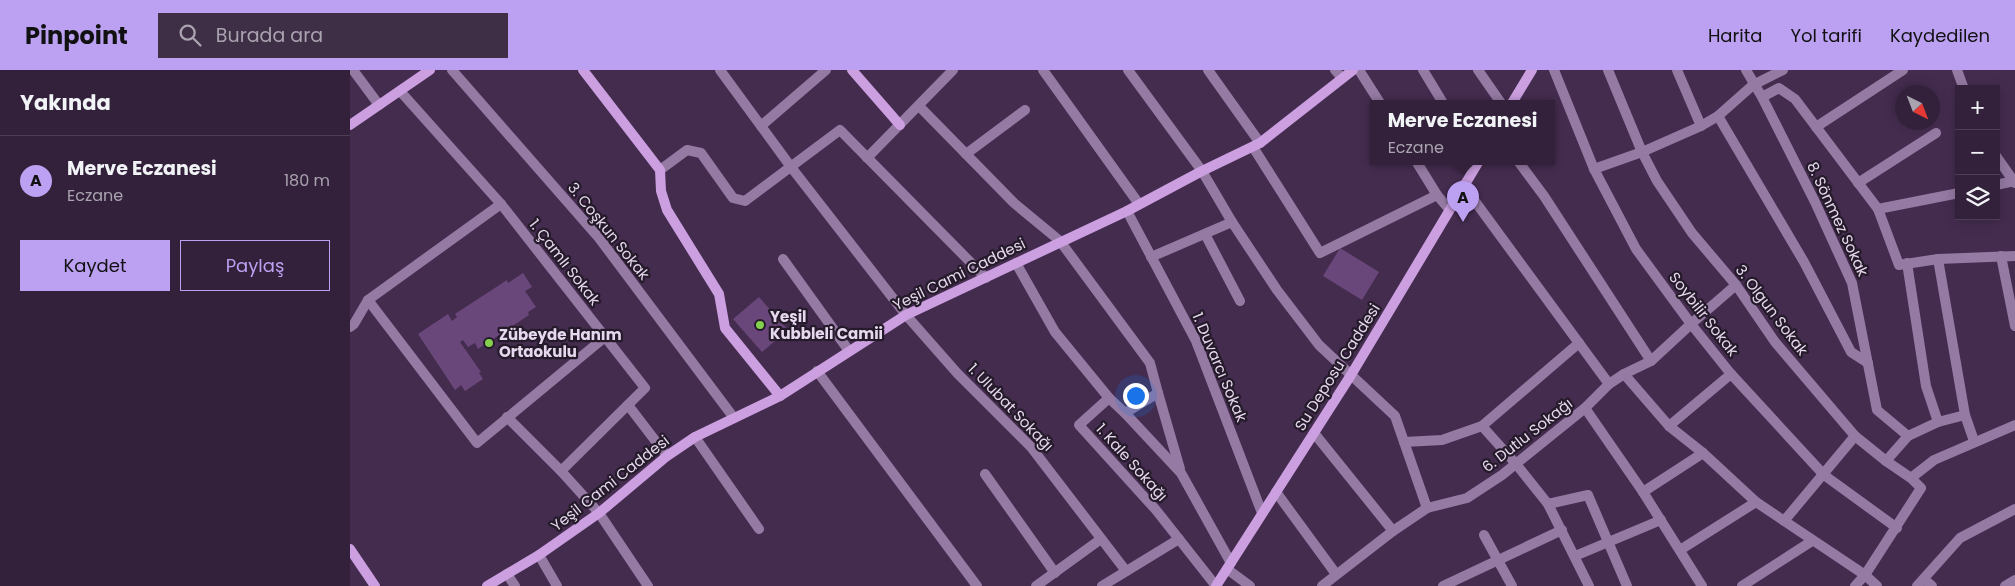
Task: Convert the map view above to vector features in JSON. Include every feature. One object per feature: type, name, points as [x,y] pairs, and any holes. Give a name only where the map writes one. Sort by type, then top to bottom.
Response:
[{"type":"main road","points":[[350,125],[430,70]]},
{"type":"main road","points":[[583,70],[660,170],[661,190],[667,210],[719,294],[725,328],[780,396]]},
{"type":"main road","points":[[852,70],[900,125]]},
{"type":"main road","name":"Yeşil Cami Caddesi","points":[[487,586],[539,555],[599,513],[667,456],[695,437],[780,396],[906,316],[1060,241],[1127,211],[1202,171],[1257,145],[1338,74],[1353,70]]},
{"type":"main road","points":[[1514,100],[1532,70]]},
{"type":"main road","name":"Su Deposu Caddesi","points":[[1216,586],[1351,375],[1476,165]]},
{"type":"main road","points":[[350,549],[375,586]]},
{"type":"street","points":[[353,70],[380,105]]},
{"type":"street","name":"3. Coşkun Sokak","points":[[452,70],[599,238],[734,418]]},
{"type":"street","name":"1. Ulubat Sokağı","points":[[720,70],[791,167],[906,316],[958,373],[1031,447],[1126,571]]},
{"type":"street","points":[[761,126],[826,70]]},
{"type":"street","points":[[867,158],[953,70]]},
{"type":"street","points":[[1043,70],[1139,204]]},
{"type":"street","points":[[1128,70],[1202,171],[1232,222],[1283,298],[1319,345],[1396,416],[1428,508]]},
{"type":"street","points":[[1208,70],[1257,145],[1320,253],[1437,195]]},
{"type":"street","points":[[1359,70],[1378,100]]},
{"type":"street","points":[[1423,70],[1441,100]]},
{"type":"street","points":[[1478,70],[1499,100]]},
{"type":"street","name":"Soybilir Sokak","points":[[1554,70],[1594,169],[1636,249],[1691,324],[1731,374],[1824,474],[1897,528]]},
{"type":"street","name":"3. Olgun Sokak","points":[[1608,70],[1642,152],[1658,181],[1692,233],[1736,285],[1775,342],[1855,436],[1911,478]]},
{"type":"street","points":[[1677,70],[1701,126]]},
{"type":"street","name":"8. Sönmez Sokak","points":[[1746,70],[1753,85],[1762,97],[1815,202],[1852,283],[1877,410],[1908,436]]},
{"type":"street","points":[[1594,169],[1642,152],[1701,126],[1718,116],[1753,85],[1783,70]]},
{"type":"street","points":[[1816,127],[1903,70]]},
{"type":"street","points":[[1957,70],[1963,85]]},
{"type":"street","points":[[1762,97],[1778,88],[1795,99],[1878,209],[1903,264],[1926,386],[1938,422]]},
{"type":"street","name":"1. Çamlı Sokak","points":[[400,91],[501,204],[645,388],[561,471]]},
{"type":"street","points":[[919,106],[1014,203],[1060,241],[1150,362],[1181,473],[1229,566],[1250,586]]},
{"type":"street","points":[[966,154],[1025,110]]},
{"type":"street","points":[[1718,116],[1804,262],[1851,352],[1868,363]]},
{"type":"street","points":[[660,170],[688,150],[701,153],[733,198],[745,201],[840,130],[986,278]]},
{"type":"street","points":[[1858,183],[1936,133]]},
{"type":"street","points":[[2000,162],[2014,182],[2000,184]]},
{"type":"street","points":[[1418,165],[1437,195],[1449,209]]},
{"type":"street","points":[[1521,165],[1544,196],[1652,362]]},
{"type":"street","points":[[1463,185],[1609,384]]},
{"type":"street","points":[[1878,209],[1955,193]]},
{"type":"street","points":[[350,327],[354,324],[368,300],[501,204]]},
{"type":"street","name":"1. Duvarcı Sokak","points":[[1127,211],[1196,341],[1262,514]]},
{"type":"street","points":[[1151,257],[1232,222]]},
{"type":"street","points":[[1205,234],[1240,302]]},
{"type":"street","points":[[2001,256],[2015,326]]},
{"type":"street","points":[[1903,264],[1938,259],[2015,256]]},
{"type":"street","points":[[783,259],[849,351]]},
{"type":"street","points":[[1938,259],[1965,415],[1974,441]]},
{"type":"street","name":"1. Kale Sokağı","points":[[1016,263],[1055,332],[1108,398],[1079,425],[1156,510],[1216,586]]},
{"type":"street","name":"6. Dutlu Sokağı","points":[[1322,586],[1392,531],[1428,508],[1468,498],[1502,475],[1585,408],[1609,384],[1624,374],[1652,362],[1691,324],[1736,285]]},
{"type":"street","points":[[368,300],[477,443],[605,337]]},
{"type":"street","points":[[1404,442],[1442,440],[1482,426],[1579,344]]},
{"type":"street","points":[[817,371],[977,586]]},
{"type":"street","points":[[1624,374],[1669,426],[1704,453],[1756,502],[1865,575],[1877,586]]},
{"type":"street","points":[[1669,426],[1731,374]]},
{"type":"street","points":[[1125,413],[1158,393]]},
{"type":"street","points":[[1108,398],[1125,413],[1181,473]]},
{"type":"street","points":[[628,404],[667,456]]},
{"type":"street","points":[[1585,408],[1643,492],[1702,586]]},
{"type":"street","points":[[1886,461],[1908,436],[1938,422],[1965,415]]},
{"type":"street","points":[[507,417],[561,471],[599,513],[648,586]]},
{"type":"street","points":[[1855,586],[1865,575],[1897,528],[1921,488],[1911,478],[1934,460],[1974,441],[2015,425]]},
{"type":"street","points":[[1482,426],[1548,504],[1589,586]]},
{"type":"street","points":[[1314,433],[1392,531]]},
{"type":"street","points":[[1784,521],[1855,436]]},
{"type":"street","points":[[695,437],[759,530]]},
{"type":"street","points":[[1643,492],[1704,453]]},
{"type":"street","points":[[985,474],[1054,573]]},
{"type":"street","points":[[1276,492],[1336,574]]},
{"type":"street","points":[[1548,504],[1588,495],[1627,586]]},
{"type":"street","points":[[1680,550],[1756,502]]},
{"type":"street","points":[[1924,584],[1960,538],[2015,509]]},
{"type":"street","points":[[1574,556],[1661,520]]},
{"type":"street","points":[[1443,586],[1496,559],[1562,530]]},
{"type":"street","points":[[1484,535],[1512,586]]},
{"type":"street","points":[[1036,586],[1101,539]]},
{"type":"street","points":[[1102,586],[1179,539]]},
{"type":"street","points":[[1742,586],[1812,541]]},
{"type":"street","points":[[539,555],[557,586]]},
{"type":"street","points":[[506,574],[515,586]]},
{"type":"street","points":[[2005,586],[2015,580]]},
{"type":"building","points":[[1340,248],[1379,272],[1362,300],[1323,276]]},
{"type":"building","points":[[523,273],[532,287],[525,291],[536,307],[528,312],[529,315],[478,349],[475,343],[468,347],[463,340],[460,342],[481,372],[479,373],[483,379],[465,391],[461,385],[455,390],[418,334],[448,314],[452,321],[457,317],[455,314],[507,280],[508,283]]},
{"type":"building","name":"Yeşil Kubbleli Camii","points":[[759,297],[788,330],[762,352],[733,319]]},
{"type":"place","name":"Merve Eczanesi","points":[[1463,222]]},
{"type":"place","name":"Yeşil Kubbleli Camii","points":[[760,325]]},
{"type":"place","name":"Zübeyde Hanım Ortaokulu","points":[[489,343]]}]
